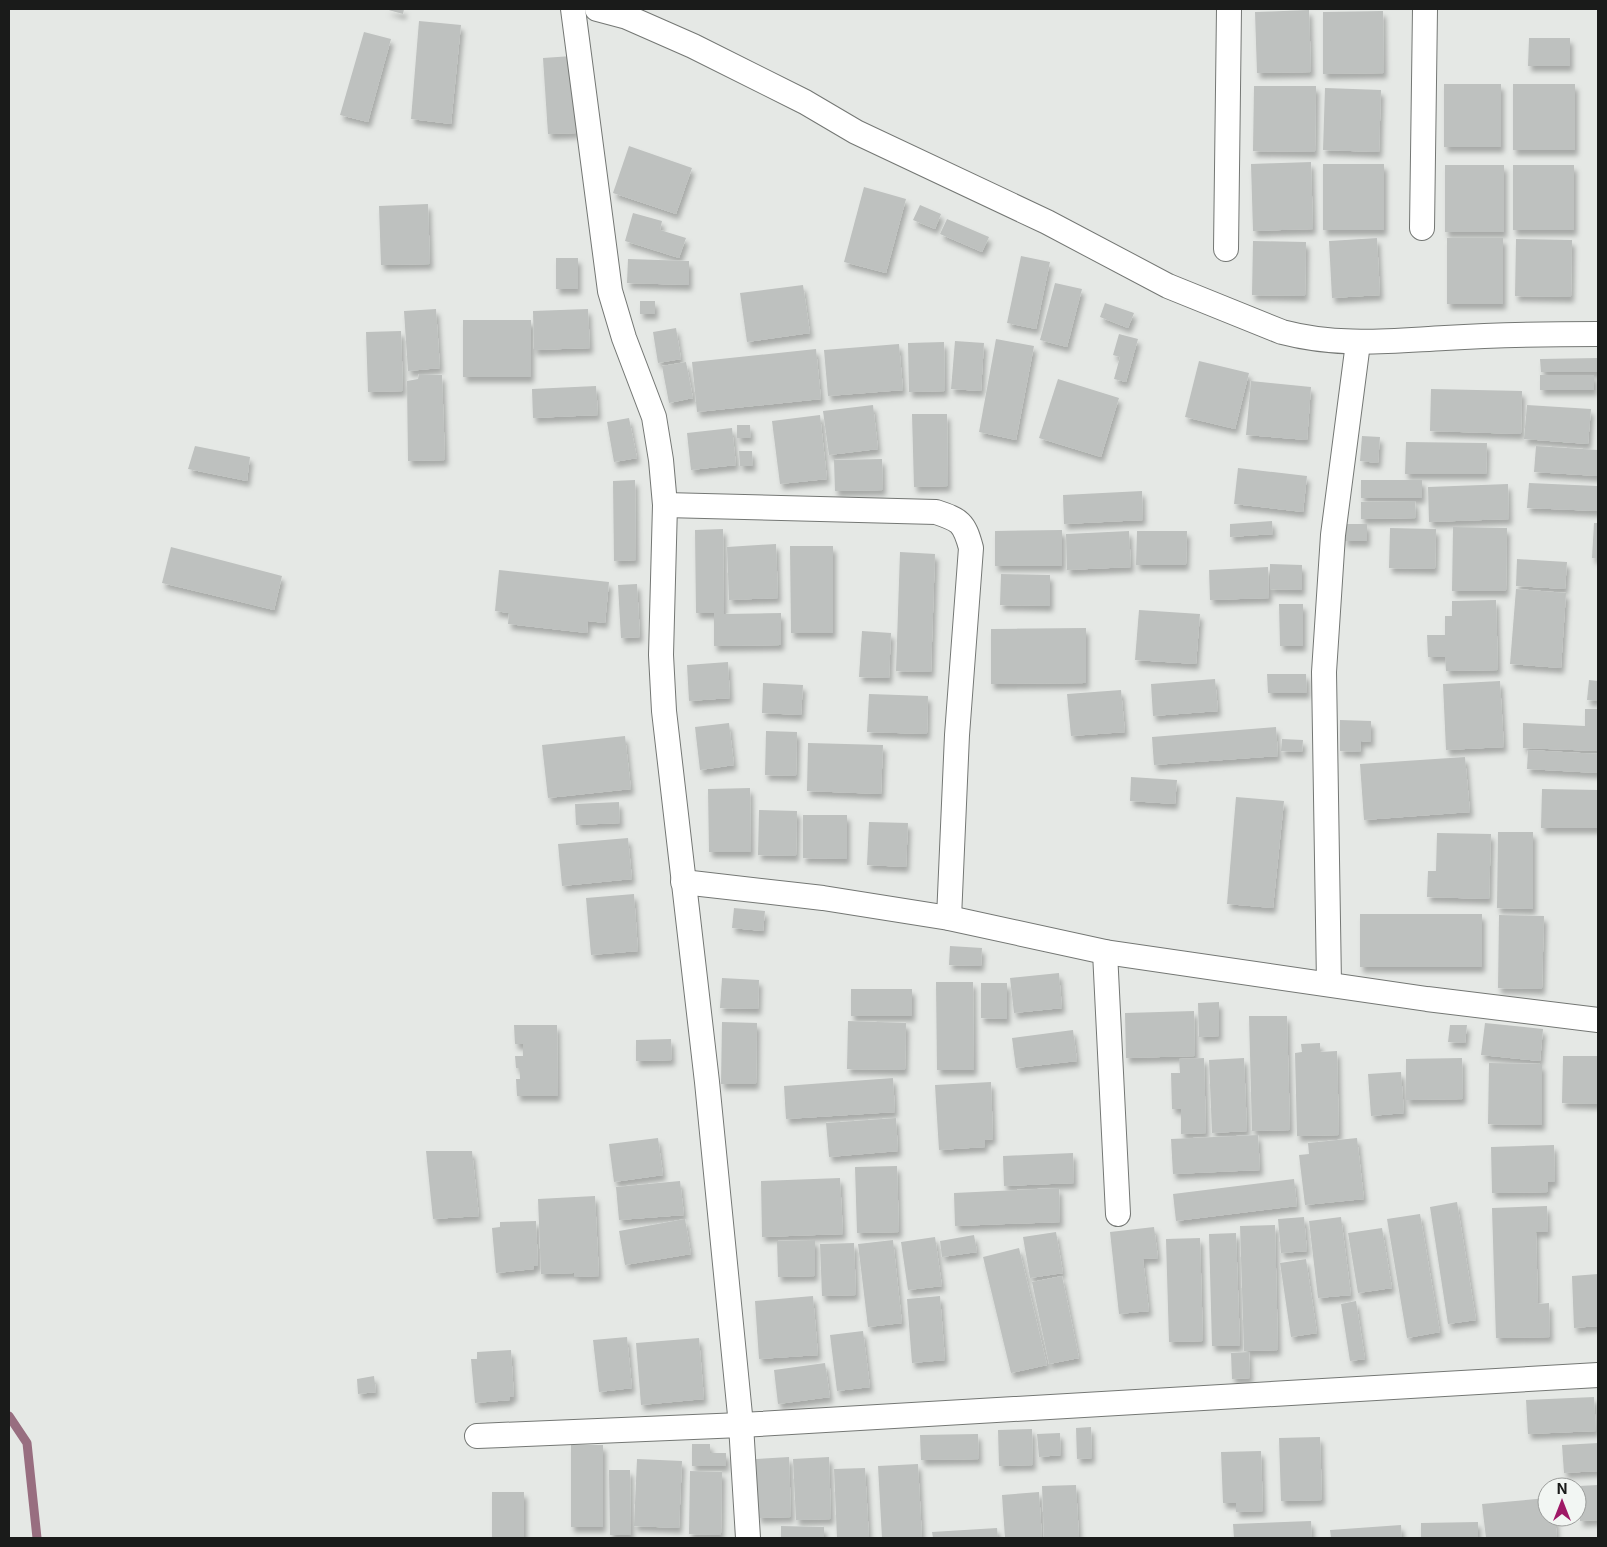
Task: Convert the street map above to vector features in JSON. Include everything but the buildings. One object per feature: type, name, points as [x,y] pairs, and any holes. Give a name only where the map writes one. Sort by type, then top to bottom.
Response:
[{"type":"street","points":[[573,9],[610,291],[624,338],[654,417],[665,505],[662,569],[664,712],[698,997],[741,1425],[748,1538]]},
{"type":"street","points":[[597,9],[627,18],[736,66],[856,132],[1047,222],[1168,286],[1282,332],[1298,336],[1358,343],[1469,337],[1598,334]]},
{"type":"street","points":[[1226,249],[1229,9]]},
{"type":"street","points":[[1422,228],[1425,9]]},
{"type":"street","points":[[1329,984],[1324,672],[1333,535],[1358,343]]},
{"type":"street","points":[[665,505],[936,512],[956,519],[966,528],[971,548],[956,735],[949,918]]},
{"type":"street","points":[[683,882],[823,898],[949,918],[1105,952],[1427,1000],[1598,1020]]},
{"type":"street","points":[[1105,952],[1118,1214]]},
{"type":"street","points":[[477,1436],[741,1425],[1598,1375]]},
{"type":"waterway","points":[[9,1416],[27,1443],[37,1538]]}]
